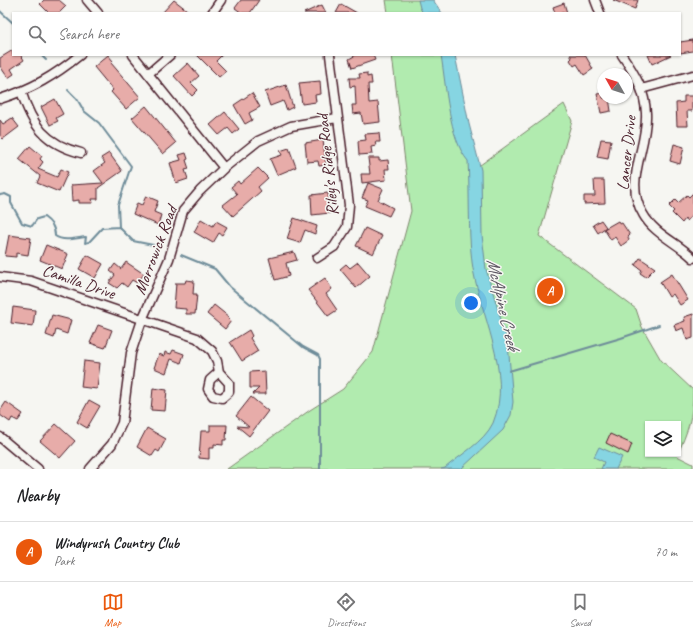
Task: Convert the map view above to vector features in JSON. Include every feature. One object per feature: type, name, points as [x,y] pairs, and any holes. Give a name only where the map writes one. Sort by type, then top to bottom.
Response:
[{"type":"street","points":[[87,0],[97,12]]},
{"type":"street","points":[[213,12],[221,0]]},
{"type":"street","points":[[595,0],[600,12]]},
{"type":"street","points":[[0,99],[32,87],[58,73],[79,56]]},
{"type":"street","points":[[134,56],[224,168]]},
{"type":"street","points":[[148,74],[169,56]]},
{"type":"street","name":"Riley's Ridge Road","points":[[317,258],[334,247],[347,227],[349,205],[330,56]]},
{"type":"street","name":"Lancer Drive","points":[[623,56],[641,89],[645,100],[646,120],[635,178],[638,205],[649,223],[692,254]]},
{"type":"street","points":[[641,89],[693,75]]},
{"type":"street","points":[[21,91],[27,108],[43,135],[64,148],[81,153]]},
{"type":"street","name":"Morrowick Road","points":[[90,469],[112,444],[122,423],[131,353],[142,320],[169,259],[183,211],[200,191],[224,168],[258,141],[291,126],[337,118]]},
{"type":"street","name":"Camilla Drive","points":[[0,277],[31,280],[197,338],[212,352],[217,361],[219,372]]},
{"type":"street","points":[[0,437],[38,469]]},
{"type":"green space","points":[[386,0],[433,0],[437,12],[388,12]]},
{"type":"green space","points":[[392,56],[449,56],[476,168],[564,104],[572,121],[539,236],[636,309],[642,327],[661,360],[693,390],[689,424],[681,446],[681,421],[645,421],[645,457],[679,457],[693,464],[693,469],[227,469],[310,410],[343,389],[373,352],[411,211]]},
{"type":"water","points":[[418,0],[433,0],[441,12],[422,12]]},
{"type":"water","points":[[441,56],[455,56],[469,124],[481,170],[482,235],[486,269],[508,343],[513,402],[511,415],[503,430],[461,469],[441,469],[445,468],[471,448],[489,430],[493,423],[498,404],[499,384],[493,342],[475,281],[472,262],[468,161],[456,139],[452,126]]},
{"type":"water","points":[[599,447],[622,457],[616,469],[601,469],[604,462],[594,457]]},
{"type":"building","points":[[44,0],[59,0],[66,6],[60,12],[48,12],[40,4]]},
{"type":"building","points":[[174,0],[187,10],[185,12],[163,12]]},
{"type":"building","points":[[241,0],[259,0],[251,12],[241,12],[235,8]]},
{"type":"building","points":[[613,0],[638,0],[635,9]]},
{"type":"building","points":[[564,3],[567,12],[555,12],[553,7]]},
{"type":"building","points":[[341,4],[355,12],[337,12]]},
{"type":"building","points":[[322,5],[326,12],[306,12]]},
{"type":"building","points":[[693,40],[693,51],[681,53],[681,42]]},
{"type":"building","points":[[12,51],[12,56],[22,56],[24,60],[11,69],[14,74],[8,78],[0,66],[0,58]]},
{"type":"building","points":[[109,56],[113,61],[111,63],[140,97],[126,109],[111,92],[113,90],[94,67]]},
{"type":"building","points":[[198,56],[221,56],[216,61],[226,71],[219,77]]},
{"type":"building","points":[[354,56],[373,56],[375,60],[352,68],[349,59]]},
{"type":"building","points":[[571,56],[586,56],[593,69],[584,75],[577,64],[574,66],[570,60],[572,58]]},
{"type":"building","points":[[648,56],[669,56],[652,64]]},
{"type":"building","points":[[188,63],[199,76],[191,83],[198,90],[192,96],[174,76]]},
{"type":"building","points":[[367,73],[367,77],[371,76],[372,84],[368,84],[369,103],[378,102],[380,122],[363,124],[361,113],[353,114],[352,105],[356,105],[355,86],[350,87],[349,78],[360,78],[359,74]]},
{"type":"building","points":[[320,81],[321,94],[315,95],[316,102],[302,104],[299,83]]},
{"type":"building","points":[[286,85],[293,107],[287,110],[283,101],[270,106],[265,92]]},
{"type":"building","points":[[252,93],[260,107],[249,113],[252,120],[245,124],[234,105]]},
{"type":"building","points":[[684,96],[692,96],[692,111],[687,111],[688,126],[677,126],[676,103],[684,102]]},
{"type":"building","points":[[55,99],[63,114],[56,118],[58,121],[50,125],[41,107]]},
{"type":"building","points":[[599,104],[610,104],[611,111],[601,113]]},
{"type":"building","points":[[146,106],[176,143],[163,154],[132,118]]},
{"type":"building","points":[[225,112],[239,129],[233,134],[228,128],[219,135],[210,125]]},
{"type":"building","points":[[12,118],[19,127],[3,139],[0,136],[0,120],[3,124]]},
{"type":"building","points":[[379,133],[380,142],[375,142],[376,146],[371,147],[372,154],[359,155],[358,141],[366,140],[365,134]]},
{"type":"building","points":[[601,139],[611,140],[608,159],[597,157]]},
{"type":"building","points":[[323,140],[326,165],[319,166],[318,161],[307,162],[305,143]]},
{"type":"building","points":[[674,144],[684,147],[680,164],[670,161]]},
{"type":"building","points":[[30,146],[42,156],[40,159],[43,162],[38,169],[57,177],[61,169],[68,172],[59,192],[37,183],[40,176],[19,159]]},
{"type":"building","points":[[289,148],[296,167],[277,175],[270,159],[282,155],[280,151]]},
{"type":"building","points":[[109,153],[122,171],[98,188],[98,199],[92,199],[93,203],[79,203],[79,200],[72,201],[71,185],[103,183],[94,171],[105,163],[101,158]]},
{"type":"building","points":[[186,153],[188,159],[186,160],[189,169],[185,170],[188,179],[176,183],[170,163],[181,160],[179,155]]},
{"type":"building","points":[[368,158],[379,158],[379,161],[388,160],[389,169],[385,169],[386,180],[362,183],[361,174],[370,174]]},
{"type":"building","points":[[258,168],[268,178],[258,187],[261,191],[233,216],[223,205],[237,194],[231,187],[238,181],[240,184]]},
{"type":"building","points":[[594,180],[604,180],[605,203],[584,204],[584,196],[595,196]]},
{"type":"building","points":[[368,183],[383,189],[378,200],[393,208],[389,216],[365,206],[368,200],[362,198]]},
{"type":"building","points":[[328,193],[330,213],[312,215],[311,195]]},
{"type":"building","points":[[693,193],[693,215],[686,221],[685,219],[682,223],[672,213],[674,211],[669,206],[675,200],[678,203],[687,195],[689,197]]},
{"type":"building","points":[[146,196],[158,201],[154,212],[161,215],[158,225],[133,214],[137,203],[142,205]]},
{"type":"building","points":[[294,218],[317,226],[315,234],[305,230],[300,243],[287,239]]},
{"type":"building","points":[[201,219],[213,226],[216,221],[227,227],[222,235],[219,233],[213,243],[194,232]]},
{"type":"building","points":[[601,220],[606,227],[598,233],[593,225]]},
{"type":"building","points":[[618,221],[620,224],[622,223],[630,235],[628,237],[629,240],[621,246],[615,237],[611,240],[604,229]]},
{"type":"building","points":[[365,228],[382,236],[373,254],[356,246]]},
{"type":"building","points":[[9,235],[31,238],[28,255],[16,253],[16,257],[5,256]]},
{"type":"building","points":[[46,245],[68,254],[62,269],[40,260]]},
{"type":"building","points":[[294,252],[297,260],[286,263],[289,276],[275,280],[269,258]]},
{"type":"building","points":[[87,255],[103,264],[95,278],[79,269]]},
{"type":"building","points":[[640,258],[655,268],[646,277],[640,273],[642,270],[635,265]]},
{"type":"building","points":[[126,262],[144,274],[137,283],[132,280],[127,287],[122,283],[117,288],[109,283],[115,275],[110,271],[115,264],[121,269]]},
{"type":"building","points":[[358,262],[370,276],[356,288],[340,269],[346,264],[350,268]]},
{"type":"building","points":[[672,274],[688,300],[680,305],[673,294],[669,297],[660,282]]},
{"type":"building","points":[[325,278],[332,289],[326,294],[337,310],[328,316],[308,290]]},
{"type":"building","points":[[186,280],[194,281],[193,294],[197,294],[195,314],[186,314],[186,309],[174,308],[176,283],[185,283]]},
{"type":"building","points":[[214,305],[229,317],[228,318],[231,321],[225,329],[207,314]]},
{"type":"building","points":[[13,307],[35,310],[33,326],[11,323]]},
{"type":"building","points":[[693,314],[693,338],[687,340],[683,328],[676,331],[674,325],[685,321],[684,317]]},
{"type":"building","points":[[52,315],[71,320],[67,334],[56,330],[54,338],[46,335]]},
{"type":"building","points":[[98,325],[112,330],[105,348],[90,343]]},
{"type":"building","points":[[249,330],[252,336],[250,338],[258,351],[242,361],[230,342]]},
{"type":"building","points":[[173,350],[184,354],[181,363],[171,359],[166,373],[154,368],[159,354],[164,356],[165,352],[171,354]]},
{"type":"building","points":[[84,361],[100,363],[97,389],[81,387]]},
{"type":"building","points":[[265,371],[266,394],[253,394],[259,388],[250,388],[250,372]]},
{"type":"building","points":[[153,388],[167,390],[165,411],[151,410]]},
{"type":"building","points":[[251,397],[268,411],[249,436],[237,426],[249,427],[236,416]]},
{"type":"building","points":[[89,400],[100,406],[87,428],[77,422]]},
{"type":"building","points":[[6,402],[23,414],[18,421],[12,418],[10,422],[0,415],[0,411]]},
{"type":"building","points":[[56,424],[75,441],[60,458],[40,441]]},
{"type":"building","points":[[210,425],[227,425],[226,440],[223,440],[223,445],[214,444],[214,448],[209,448],[209,459],[199,458],[201,431],[210,431]]},
{"type":"building","points":[[147,428],[166,439],[159,452],[156,450],[152,456],[137,447]]},
{"type":"building","points":[[610,434],[632,444],[628,454],[606,443]]},
{"type":"waterway","points":[[0,11],[12,22]]},
{"type":"waterway","points":[[42,56],[46,60]]},
{"type":"waterway","points":[[68,90],[77,99],[84,111],[99,123],[131,166],[118,205],[119,227],[133,241],[158,246]]},
{"type":"waterway","points":[[0,195],[5,194],[11,197],[11,203],[22,223],[32,226],[37,219],[44,217],[52,225],[55,236],[62,239],[86,237],[85,243],[89,242],[102,228],[119,227]]},
{"type":"waterway","points":[[181,255],[215,269],[230,287],[303,347],[318,355],[320,359],[320,469]]},
{"type":"waterway","points":[[509,371],[621,338],[659,325]]},
{"type":"place","name":"Windyrush Country Club","points":[[550,291]]},
{"type":"water label","name":"McAlpine Creek","points":[[503,304]]}]
